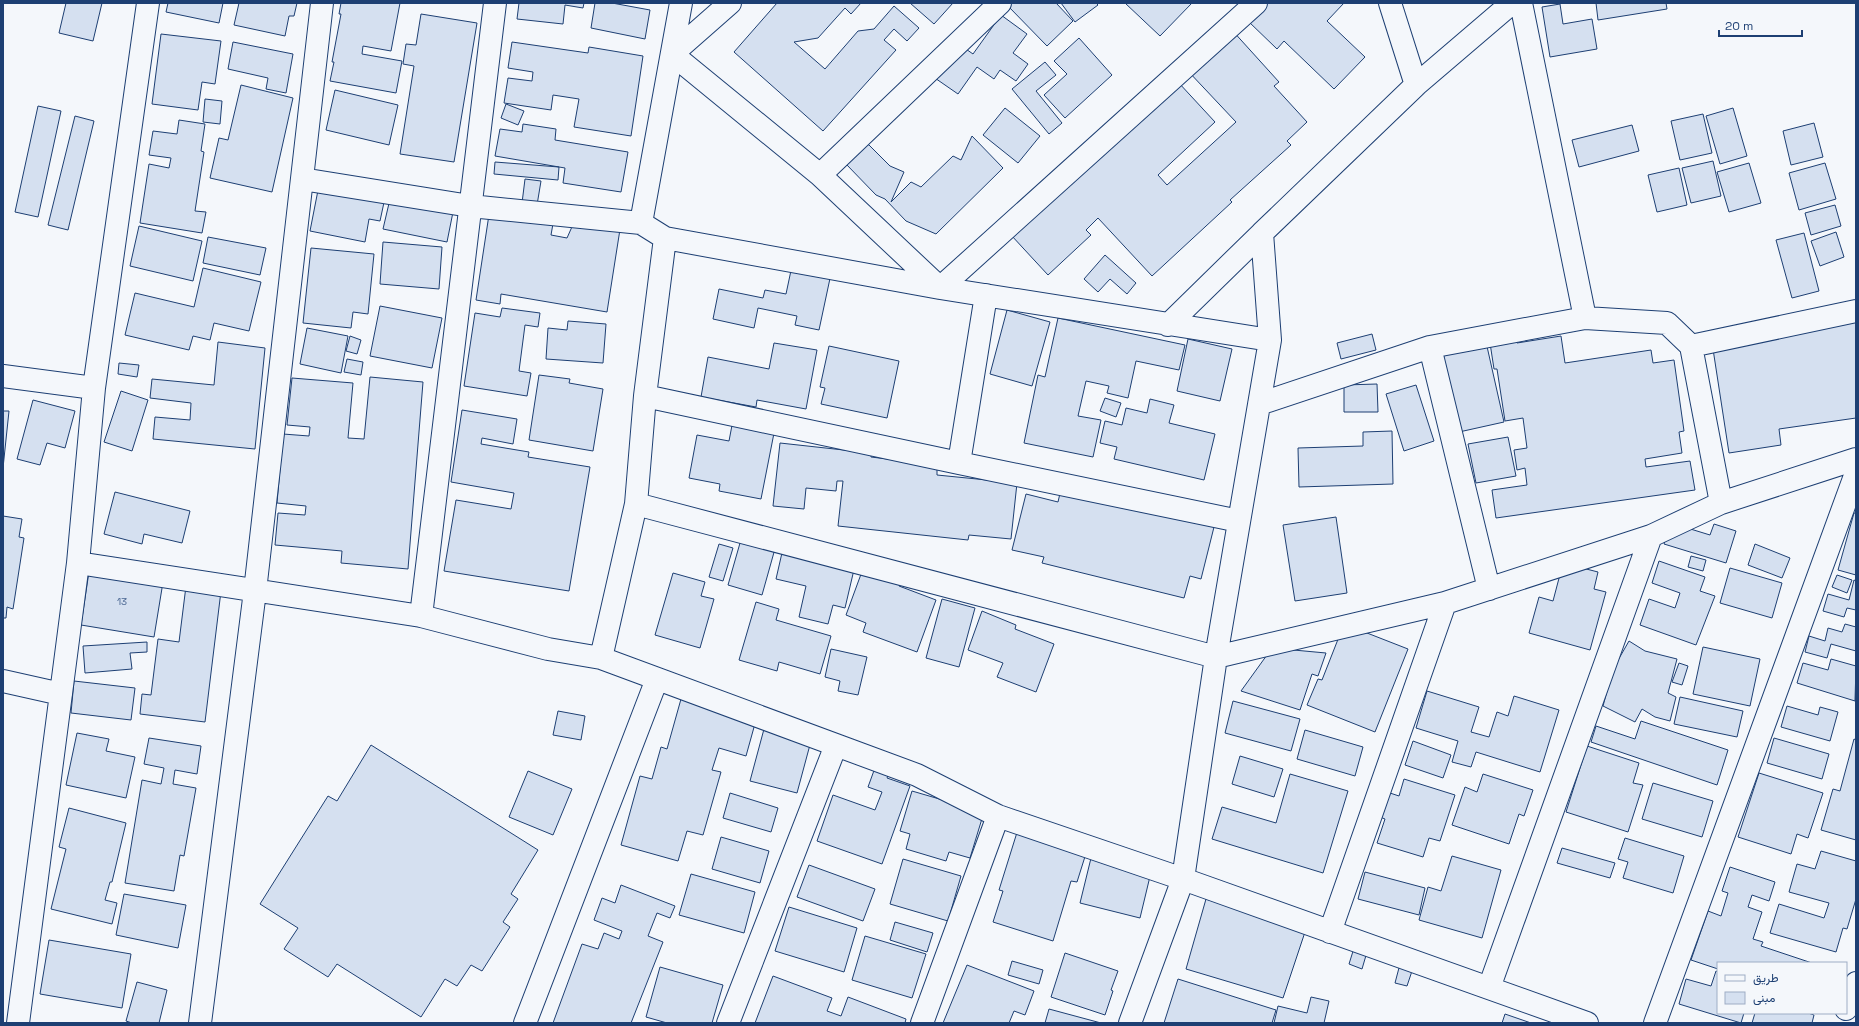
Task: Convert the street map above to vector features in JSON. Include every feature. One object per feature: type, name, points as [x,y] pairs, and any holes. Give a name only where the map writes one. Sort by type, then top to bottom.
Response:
[{"type":"street","points":[[18,1023],[78,563],[94,388],[148,3]]},
{"type":"street","points":[[200,1023],[255,591],[322,3]]},
{"type":"street","points":[[421,616],[495,3]]},
{"type":"street","points":[[641,223],[681,3]]},
{"type":"street","points":[[672,54],[730,3]]},
{"type":"street","points":[[820,175],[1000,3]]},
{"type":"street","points":[[940,288],[1256,3]]},
{"type":"street","points":[[1390,3],[1416,85]]},
{"type":"street","points":[[1168,325],[1416,85],[1512,3]]},
{"type":"street","points":[[1521,3],[1585,318]]},
{"type":"street","points":[[672,54],[820,175],[940,288]]},
{"type":"street","points":[[302,179],[470,206],[641,223],[665,238],[940,288],[1270,340]]},
{"type":"street","points":[[1130,1023],[1182,879],[1216,657],[1270,340],[1262,233]]},
{"type":"street","points":[[601,658],[636,504],[645,396],[665,238]]},
{"type":"street","points":[[959,463],[986,295]]},
{"type":"street","points":[[1690,346],[1856,311]]},
{"type":"street","points":[[1259,404],[1430,347],[1585,318],[1667,323],[1690,346],[1721,504]]},
{"type":"street","points":[[1430,347],[1489,589]]},
{"type":"street","points":[[3,376],[94,388]]},
{"type":"street","points":[[645,396],[959,463],[1239,520]]},
{"type":"street","points":[[636,504],[1216,657],[1445,603],[1651,536],[1721,504],[1856,459]]},
{"type":"street","points":[[1655,1023],[1856,473]]},
{"type":"street","points":[[1489,988],[1651,536]]},
{"type":"street","points":[[78,563],[421,616],[548,648],[601,658],[917,775],[998,816],[1182,879],[1587,1023]]},
{"type":"street","points":[[1330,932],[1445,603]]},
{"type":"street","points":[[525,1023],[657,678]]},
{"type":"street","points":[[3,681],[61,694]]},
{"type":"street","points":[[728,1023],[836,745]]},
{"type":"street","points":[[922,1023],[998,816]]},
{"type":"street","points":[[1847,1006],[1856,983]]},
{"type":"building","points":[[66,3],[102,3],[93,41],[59,33]]},
{"type":"building","points":[[168,3],[223,3],[219,23],[166,12]]},
{"type":"building","points":[[239,3],[297,3],[294,16],[289,16],[285,36],[234,25]]},
{"type":"building","points":[[341,3],[400,3],[391,51],[363,46],[362,54],[402,61],[396,93],[330,81],[341,14],[339,14]]},
{"type":"building","points":[[519,3],[584,3],[583,8],[565,5],[563,24],[517,19]]},
{"type":"building","points":[[595,3],[612,3],[650,10],[645,39],[591,28]]},
{"type":"building","points":[[777,3],[861,3],[851,14],[845,8],[818,38],[794,42],[825,69],[858,31],[874,29],[894,6],[919,28],[907,41],[894,29],[884,40],[896,50],[823,131],[734,52]]},
{"type":"building","points":[[910,3],[953,3],[934,24]]},
{"type":"building","points":[[1012,3],[1056,3],[1073,21],[1047,46],[1008,6]]},
{"type":"building","points":[[1061,3],[1096,3],[1098,5],[1075,22]]},
{"type":"building","points":[[1125,3],[1192,3],[1160,36]]},
{"type":"building","points":[[1266,3],[1344,3],[1327,21],[1365,57],[1334,89],[1284,41],[1277,49],[1248,21]]},
{"type":"building","points":[[1596,3],[1666,3],[1667,9],[1598,20]]},
{"type":"building","points":[[1560,4],[1563,24],[1592,19],[1597,49],[1550,57],[1542,7]]},
{"type":"building","points":[[421,14],[477,23],[454,162],[400,154],[414,66],[403,64],[406,44],[416,45]]},
{"type":"building","points":[[1001,15],[1027,34],[1013,53],[1028,64],[1016,81],[1000,70],[994,79],[977,67],[958,94],[932,76],[956,42],[973,54]]},
{"type":"building","points":[[1231,29],[1279,82],[1274,86],[1307,122],[1287,141],[1291,145],[1230,200],[1232,202],[1152,276],[1098,218],[1086,230],[1091,235],[1048,275],[1011,235],[1178,82],[1215,122],[1158,175],[1167,185],[1236,122],[1187,70]]},
{"type":"building","points":[[161,34],[221,41],[215,84],[202,82],[198,110],[152,104]]},
{"type":"building","points":[[1079,38],[1112,75],[1065,118],[1044,95],[1067,74],[1054,61]]},
{"type":"building","points":[[233,42],[293,54],[286,93],[266,89],[268,78],[228,69]]},
{"type":"building","points":[[512,42],[588,53],[589,47],[643,56],[631,136],[574,127],[579,99],[553,95],[551,110],[504,103],[508,78],[532,81],[533,72],[508,68]]},
{"type":"building","points":[[1045,62],[1056,75],[1036,91],[1062,123],[1049,134],[1012,89]]},
{"type":"building","points":[[241,85],[293,98],[272,192],[210,178],[219,138],[228,140]]},
{"type":"building","points":[[335,90],[398,105],[389,145],[326,130]]},
{"type":"building","points":[[205,99],[222,101],[220,124],[203,122]]},
{"type":"building","points":[[506,104],[524,111],[518,125],[501,118]]},
{"type":"building","points":[[38,106],[61,111],[38,217],[15,212]]},
{"type":"building","points":[[1005,108],[1040,136],[1018,163],[983,135]]},
{"type":"building","points":[[1733,108],[1747,156],[1720,164],[1706,116]]},
{"type":"building","points":[[1703,114],[1712,153],[1680,160],[1671,121]]},
{"type":"building","points":[[75,116],[94,121],[68,230],[48,225]]},
{"type":"building","points":[[179,120],[205,124],[201,151],[204,152],[195,211],[206,212],[202,233],[140,223],[149,164],[169,168],[171,158],[149,155],[153,131],[177,134]]},
{"type":"building","points":[[1814,123],[1823,157],[1791,165],[1783,131]]},
{"type":"building","points":[[523,124],[556,129],[555,140],[628,152],[621,192],[563,183],[565,168],[495,156],[500,129],[522,132]]},
{"type":"building","points":[[1632,125],[1639,151],[1579,167],[1572,140]]},
{"type":"building","points":[[972,136],[1003,168],[936,234],[906,221],[885,199],[876,195],[846,164],[861,141],[869,145],[890,166],[904,172],[891,202],[911,182],[921,187],[953,156],[961,160]]},
{"type":"building","points":[[1713,161],[1721,196],[1691,203],[1682,168]]},
{"type":"building","points":[[495,162],[559,167],[558,180],[494,174]]},
{"type":"building","points":[[1749,163],[1761,203],[1729,212],[1717,172]]},
{"type":"building","points":[[1825,163],[1836,199],[1799,210],[1789,173]]},
{"type":"building","points":[[1679,168],[1687,205],[1657,212],[1648,175]]},
{"type":"building","points":[[525,179],[541,181],[537,205],[522,203]]},
{"type":"building","points":[[320,180],[386,193],[380,221],[369,219],[365,242],[310,231]]},
{"type":"building","points":[[390,199],[453,212],[447,242],[383,229]]},
{"type":"building","points":[[1835,205],[1841,226],[1811,235],[1805,213]]},
{"type":"building","points":[[490,208],[554,218],[551,235],[567,238],[575,220],[621,223],[607,312],[501,294],[500,304],[476,300]]},
{"type":"building","points":[[139,226],[202,241],[193,281],[130,266]]},
{"type":"building","points":[[1836,232],[1844,257],[1820,266],[1811,241]]},
{"type":"building","points":[[1804,233],[1819,291],[1792,298],[1776,240]]},
{"type":"building","points":[[208,237],[266,248],[260,275],[203,263]]},
{"type":"building","points":[[383,242],[442,247],[439,289],[380,284]]},
{"type":"building","points":[[311,248],[374,254],[368,314],[353,312],[351,328],[303,323]]},
{"type":"building","points":[[1105,255],[1136,283],[1127,294],[1110,279],[1098,292],[1084,279]]},
{"type":"building","points":[[793,261],[832,269],[819,330],[795,325],[797,316],[758,308],[754,328],[713,319],[719,289],[763,298],[765,290],[786,294]]},
{"type":"building","points":[[203,268],[261,282],[249,331],[214,323],[210,340],[193,336],[189,350],[125,335],[135,293],[194,307]]},
{"type":"building","points":[[380,306],[442,318],[432,368],[370,356]]},
{"type":"building","points":[[502,308],[540,313],[538,327],[525,325],[519,371],[531,373],[527,396],[464,386],[475,313],[500,317]]},
{"type":"building","points":[[1007,310],[1050,322],[1032,386],[990,374]]},
{"type":"building","points":[[1856,314],[1856,418],[1779,429],[1781,445],[1729,453],[1711,336]]},
{"type":"building","points":[[1058,318],[1185,345],[1179,370],[1136,361],[1128,398],[1107,393],[1109,386],[1086,381],[1078,416],[1101,420],[1093,457],[1024,443],[1038,375],[1045,377]]},
{"type":"building","points":[[568,321],[606,324],[603,363],[546,359],[548,328],[567,330]]},
{"type":"building","points":[[307,328],[348,336],[341,373],[300,364]]},
{"type":"building","points":[[1372,334],[1376,350],[1341,359],[1337,343]]},
{"type":"building","points":[[350,336],[361,340],[357,354],[346,351]]},
{"type":"building","points":[[1561,336],[1565,363],[1651,350],[1653,363],[1674,360],[1684,431],[1679,432],[1682,453],[1645,459],[1646,467],[1690,461],[1695,490],[1496,518],[1492,490],[1527,485],[1525,468],[1517,470],[1514,450],[1527,448],[1523,418],[1505,421],[1497,369],[1494,369],[1490,343],[1516,339],[1517,343]]},
{"type":"building","points":[[1188,339],[1232,349],[1220,401],[1177,391]]},
{"type":"building","points":[[218,342],[265,348],[255,449],[153,439],[155,417],[190,420],[191,403],[150,398],[152,379],[214,385]]},
{"type":"building","points":[[1486,342],[1504,422],[1459,432],[1441,351]]},
{"type":"building","points":[[774,343],[817,350],[806,409],[757,400],[756,407],[701,397],[708,357],[769,369]]},
{"type":"building","points":[[829,346],[899,361],[887,418],[821,404],[825,388],[820,387]]},
{"type":"building","points":[[347,359],[363,362],[361,375],[344,372]]},
{"type":"building","points":[[119,363],[139,365],[137,377],[118,374]]},
{"type":"building","points":[[539,375],[570,379],[569,383],[603,389],[593,451],[529,440]]},
{"type":"building","points":[[370,377],[423,382],[408,569],[341,563],[342,551],[275,545],[278,513],[305,515],[306,506],[277,503],[283,434],[309,436],[310,427],[287,425],[292,378],[353,383],[348,438],[364,439]]},
{"type":"building","points":[[1377,384],[1378,412],[1344,412],[1344,385]]},
{"type":"building","points":[[1416,385],[1434,441],[1404,451],[1386,394]]},
{"type":"building","points":[[121,391],[148,400],[132,451],[104,442]]},
{"type":"building","points":[[1105,398],[1121,403],[1116,417],[1100,411]]},
{"type":"building","points":[[1150,399],[1174,405],[1169,423],[1215,434],[1204,480],[1114,459],[1117,447],[1100,443],[1105,421],[1122,425],[1126,408],[1147,413]]},
{"type":"building","points":[[33,400],[75,411],[65,448],[47,443],[40,465],[17,459]]},
{"type":"building","points":[[462,410],[517,419],[513,444],[482,438],[481,444],[529,452],[528,457],[590,467],[569,591],[444,571],[456,500],[511,509],[514,493],[451,482]]},
{"type":"building","points":[[3,411],[9,411],[3,468]]},
{"type":"building","points":[[733,420],[775,428],[761,499],[719,491],[720,484],[689,478],[697,435],[729,441]]},
{"type":"building","points":[[1392,431],[1393,484],[1299,487],[1298,448],[1363,446],[1363,432]]},
{"type":"building","points":[[1508,437],[1516,476],[1476,483],[1468,444]]},
{"type":"building","points":[[780,443],[871,453],[871,457],[937,465],[937,475],[1017,483],[1011,539],[969,535],[968,540],[838,526],[843,481],[837,481],[836,491],[806,488],[804,509],[773,506]]},
{"type":"building","points":[[1061,489],[1214,527],[1201,579],[1190,576],[1184,598],[1042,563],[1044,557],[1012,550],[1026,494],[1058,502]]},
{"type":"building","points":[[115,492],[190,511],[182,543],[144,534],[142,544],[104,534]]},
{"type":"building","points":[[1854,513],[1856,513],[1856,575],[1838,570]]},
{"type":"building","points":[[3,516],[22,519],[19,537],[24,538],[13,609],[7,607],[6,618],[3,618]]},
{"type":"building","points":[[1336,517],[1347,593],[1295,601],[1283,525]]},
{"type":"building","points":[[1671,523],[1710,535],[1714,524],[1736,531],[1726,563],[1664,544]]},
{"type":"building","points":[[744,529],[778,538],[762,595],[728,585]]},
{"type":"building","points":[[719,544],[733,548],[723,581],[709,577]]},
{"type":"building","points":[[784,544],[856,561],[845,608],[833,605],[828,624],[799,617],[806,586],[776,579]]},
{"type":"building","points":[[1755,544],[1790,558],[1782,578],[1748,565]]},
{"type":"building","points":[[1691,556],[1706,560],[1703,571],[1688,567]]},
{"type":"building","points":[[1659,561],[1705,577],[1700,591],[1715,596],[1696,645],[1640,625],[1649,599],[1675,608],[1680,593],[1652,583]]},
{"type":"building","points":[[1563,563],[1598,572],[1594,589],[1606,592],[1590,650],[1529,633],[1539,597],[1553,601]]},
{"type":"building","points":[[90,565],[164,576],[154,637],[81,625]]},
{"type":"building","points":[[864,566],[901,580],[899,586],[936,600],[917,652],[863,632],[866,623],[846,615]]},
{"type":"building","points":[[1730,568],[1782,583],[1772,618],[1720,603]]},
{"type":"building","points":[[673,573],[705,582],[701,596],[714,599],[700,648],[655,635]]},
{"type":"building","points":[[1837,575],[1852,580],[1847,593],[1832,587]]},
{"type":"building","points":[[1854,580],[1856,581],[1856,610],[1847,608],[1844,617],[1823,611],[1828,594],[1849,600]]},
{"type":"building","points":[[186,586],[221,591],[205,722],[140,714],[142,694],[151,695],[158,639],[179,642]]},
{"type":"building","points":[[942,599],[975,608],[959,667],[926,658]]},
{"type":"building","points":[[756,602],[779,609],[776,620],[831,636],[820,674],[779,662],[777,671],[739,660]]},
{"type":"building","points":[[982,611],[1016,625],[1015,629],[1054,644],[1036,692],[997,677],[1003,663],[968,650]]},
{"type":"building","points":[[1344,624],[1408,649],[1375,732],[1307,705],[1318,679],[1322,680]]},
{"type":"building","points":[[1845,624],[1856,627],[1856,651],[1831,644],[1827,658],[1805,652],[1809,636],[1825,641],[1828,628],[1842,632]]},
{"type":"building","points":[[1629,641],[1645,651],[1677,659],[1668,693],[1676,697],[1670,721],[1655,717],[1642,709],[1635,722],[1603,706],[1613,669]]},
{"type":"building","points":[[147,642],[147,652],[130,653],[132,669],[85,673],[83,646]]},
{"type":"building","points":[[1703,647],[1760,659],[1750,706],[1693,694]]},
{"type":"building","points":[[1272,648],[1326,653],[1318,676],[1312,674],[1300,710],[1241,691]]},
{"type":"building","points":[[831,649],[867,657],[858,695],[838,691],[840,681],[825,677]]},
{"type":"building","points":[[1831,659],[1856,666],[1855,701],[1797,683],[1803,663],[1828,670]]},
{"type":"building","points":[[1679,663],[1688,666],[1682,685],[1672,682]]},
{"type":"building","points":[[74,681],[135,688],[131,720],[71,713]]},
{"type":"building","points":[[1427,691],[1479,707],[1471,732],[1489,737],[1497,712],[1508,716],[1514,696],[1559,710],[1540,772],[1476,752],[1471,767],[1452,762],[1458,741],[1416,728]]},
{"type":"building","points":[[1680,697],[1743,711],[1737,737],[1674,724]]},
{"type":"building","points":[[681,699],[756,720],[746,756],[719,748],[712,770],[721,772],[703,835],[687,831],[678,861],[621,845],[640,776],[652,779],[661,747],[667,749]]},
{"type":"building","points":[[1233,701],[1300,719],[1291,751],[1225,733]]},
{"type":"building","points":[[1787,706],[1818,715],[1820,707],[1838,712],[1830,741],[1781,727]]},
{"type":"building","points":[[558,711],[585,716],[581,740],[553,735]]},
{"type":"building","points":[[1641,721],[1728,750],[1717,785],[1591,742],[1596,726],[1635,739]]},
{"type":"building","points":[[764,729],[811,741],[797,793],[750,781]]},
{"type":"building","points":[[1305,730],[1363,747],[1355,776],[1297,759]]},
{"type":"building","points":[[77,733],[109,739],[106,751],[135,757],[126,798],[66,785]]},
{"type":"building","points":[[149,738],[201,746],[197,774],[175,770],[173,784],[196,788],[184,856],[180,855],[174,891],[125,883],[142,780],[161,784],[164,768],[144,764]]},
{"type":"building","points":[[1774,738],[1829,754],[1822,779],[1767,763]]},
{"type":"building","points":[[1854,739],[1856,740],[1856,840],[1821,830],[1833,789],[1840,791]]},
{"type":"building","points":[[1413,741],[1451,755],[1443,778],[1405,765]]},
{"type":"building","points":[[371,745],[538,850],[511,894],[518,899],[503,922],[510,927],[482,971],[471,965],[457,986],[445,979],[421,1017],[337,964],[328,977],[284,949],[298,928],[260,904],[328,796],[337,801]]},
{"type":"building","points":[[1587,746],[1639,763],[1633,783],[1643,785],[1628,832],[1566,812]]},
{"type":"building","points":[[1240,756],[1283,769],[1274,797],[1232,784]]},
{"type":"building","points":[[876,765],[890,770],[887,778],[910,786],[882,864],[817,841],[833,795],[875,810],[882,792],[868,787]]},
{"type":"building","points":[[528,771],[572,789],[553,835],[509,817]]},
{"type":"building","points":[[1759,773],[1823,793],[1808,838],[1797,834],[1791,854],[1738,837]]},
{"type":"building","points":[[1290,774],[1348,791],[1323,873],[1212,839],[1222,807],[1276,823]]},
{"type":"building","points":[[1483,774],[1533,790],[1524,816],[1519,814],[1509,844],[1452,825],[1465,787],[1477,792]]},
{"type":"building","points":[[1404,779],[1455,795],[1440,841],[1429,838],[1423,857],[1377,843],[1385,819],[1380,817],[1387,792],[1399,796]]},
{"type":"building","points":[[1653,783],[1713,801],[1702,837],[1642,819]]},
{"type":"building","points":[[912,791],[984,812],[970,858],[949,852],[946,861],[906,849],[910,834],[900,831]]},
{"type":"building","points":[[730,793],[778,808],[771,832],[723,818]]},
{"type":"building","points":[[69,808],[126,823],[112,882],[110,882],[105,900],[117,903],[112,924],[51,909],[66,849],[59,847]]},
{"type":"building","points":[[1019,826],[1088,847],[1077,882],[1071,881],[1053,941],[993,922],[1003,891],[999,890]]},
{"type":"building","points":[[721,837],[769,851],[760,883],[712,869]]},
{"type":"building","points":[[1625,838],[1684,856],[1673,893],[1623,878],[1628,862],[1618,859]]},
{"type":"building","points":[[1562,848],[1615,863],[1610,878],[1557,863]]},
{"type":"building","points":[[1821,851],[1856,861],[1856,899],[1847,929],[1843,928],[1836,952],[1770,933],[1779,904],[1824,918],[1829,903],[1789,892],[1797,864],[1815,869]]},
{"type":"building","points":[[1092,854],[1152,868],[1140,918],[1080,903]]},
{"type":"building","points":[[1452,856],[1501,870],[1482,938],[1419,920],[1428,887],[1441,891]]},
{"type":"building","points":[[903,859],[961,876],[948,921],[890,904]]},
{"type":"building","points":[[809,865],[875,889],[863,921],[797,897]]},
{"type":"building","points":[[1730,867],[1775,882],[1769,901],[1752,895],[1748,907],[1762,912],[1753,939],[1763,942],[1761,946],[1809,962],[1717,962],[1717,969],[1691,960],[1708,911],[1721,916],[1728,893],[1722,891]]},
{"type":"building","points":[[1365,872],[1425,888],[1419,915],[1358,899]]},
{"type":"building","points":[[691,874],[755,892],[744,933],[679,915]]},
{"type":"building","points":[[621,885],[675,906],[670,918],[657,913],[648,936],[663,942],[631,1023],[553,1023],[582,944],[598,949],[604,933],[619,939],[622,931],[594,920],[602,898],[615,903]]},
{"type":"building","points":[[124,894],[186,905],[178,948],[116,935]]},
{"type":"building","points":[[1206,899],[1306,929],[1283,998],[1186,969]]},
{"type":"building","points":[[789,907],[857,928],[844,972],[775,951]]},
{"type":"building","points":[[895,922],[933,933],[927,952],[890,940]]},
{"type":"building","points":[[865,936],[926,954],[912,998],[852,980]]},
{"type":"building","points":[[49,940],[131,954],[122,1008],[40,994]]},
{"type":"building","points":[[1354,948],[1367,952],[1362,969],[1349,964]]},
{"type":"building","points":[[1065,953],[1118,971],[1111,990],[1113,991],[1105,1015],[1051,997]]},
{"type":"building","points":[[1012,961],[1043,970],[1039,984],[1008,975]]},
{"type":"building","points":[[1400,964],[1413,968],[1407,986],[1395,983]]},
{"type":"building","points":[[967,965],[1034,991],[1025,1015],[1014,1011],[1009,1023],[943,1023]]},
{"type":"building","points":[[660,967],[723,985],[712,1023],[667,1023],[646,1017]]},
{"type":"building","points":[[1716,971],[1717,1014],[1744,1014],[1741,1023],[1679,1004],[1686,979],[1711,986]]},
{"type":"building","points":[[773,976],[832,998],[827,1011],[841,1016],[848,997],[906,1019],[905,1023],[755,1023]]},
{"type":"building","points":[[1178,979],[1276,1010],[1272,1023],[1164,1023]]},
{"type":"building","points":[[137,982],[167,990],[159,1023],[132,1023],[126,1021]]},
{"type":"building","points":[[1311,997],[1329,1001],[1324,1023],[1274,1023],[1278,1006],[1307,1013]]},
{"type":"building","points":[[1049,1009],[1101,1023],[1045,1023]]},
{"type":"building","points":[[1505,1014],[1531,1023],[1502,1023]]},
{"type":"building","points":[[1755,1014],[1814,1015],[1812,1023],[1752,1023]]}]
